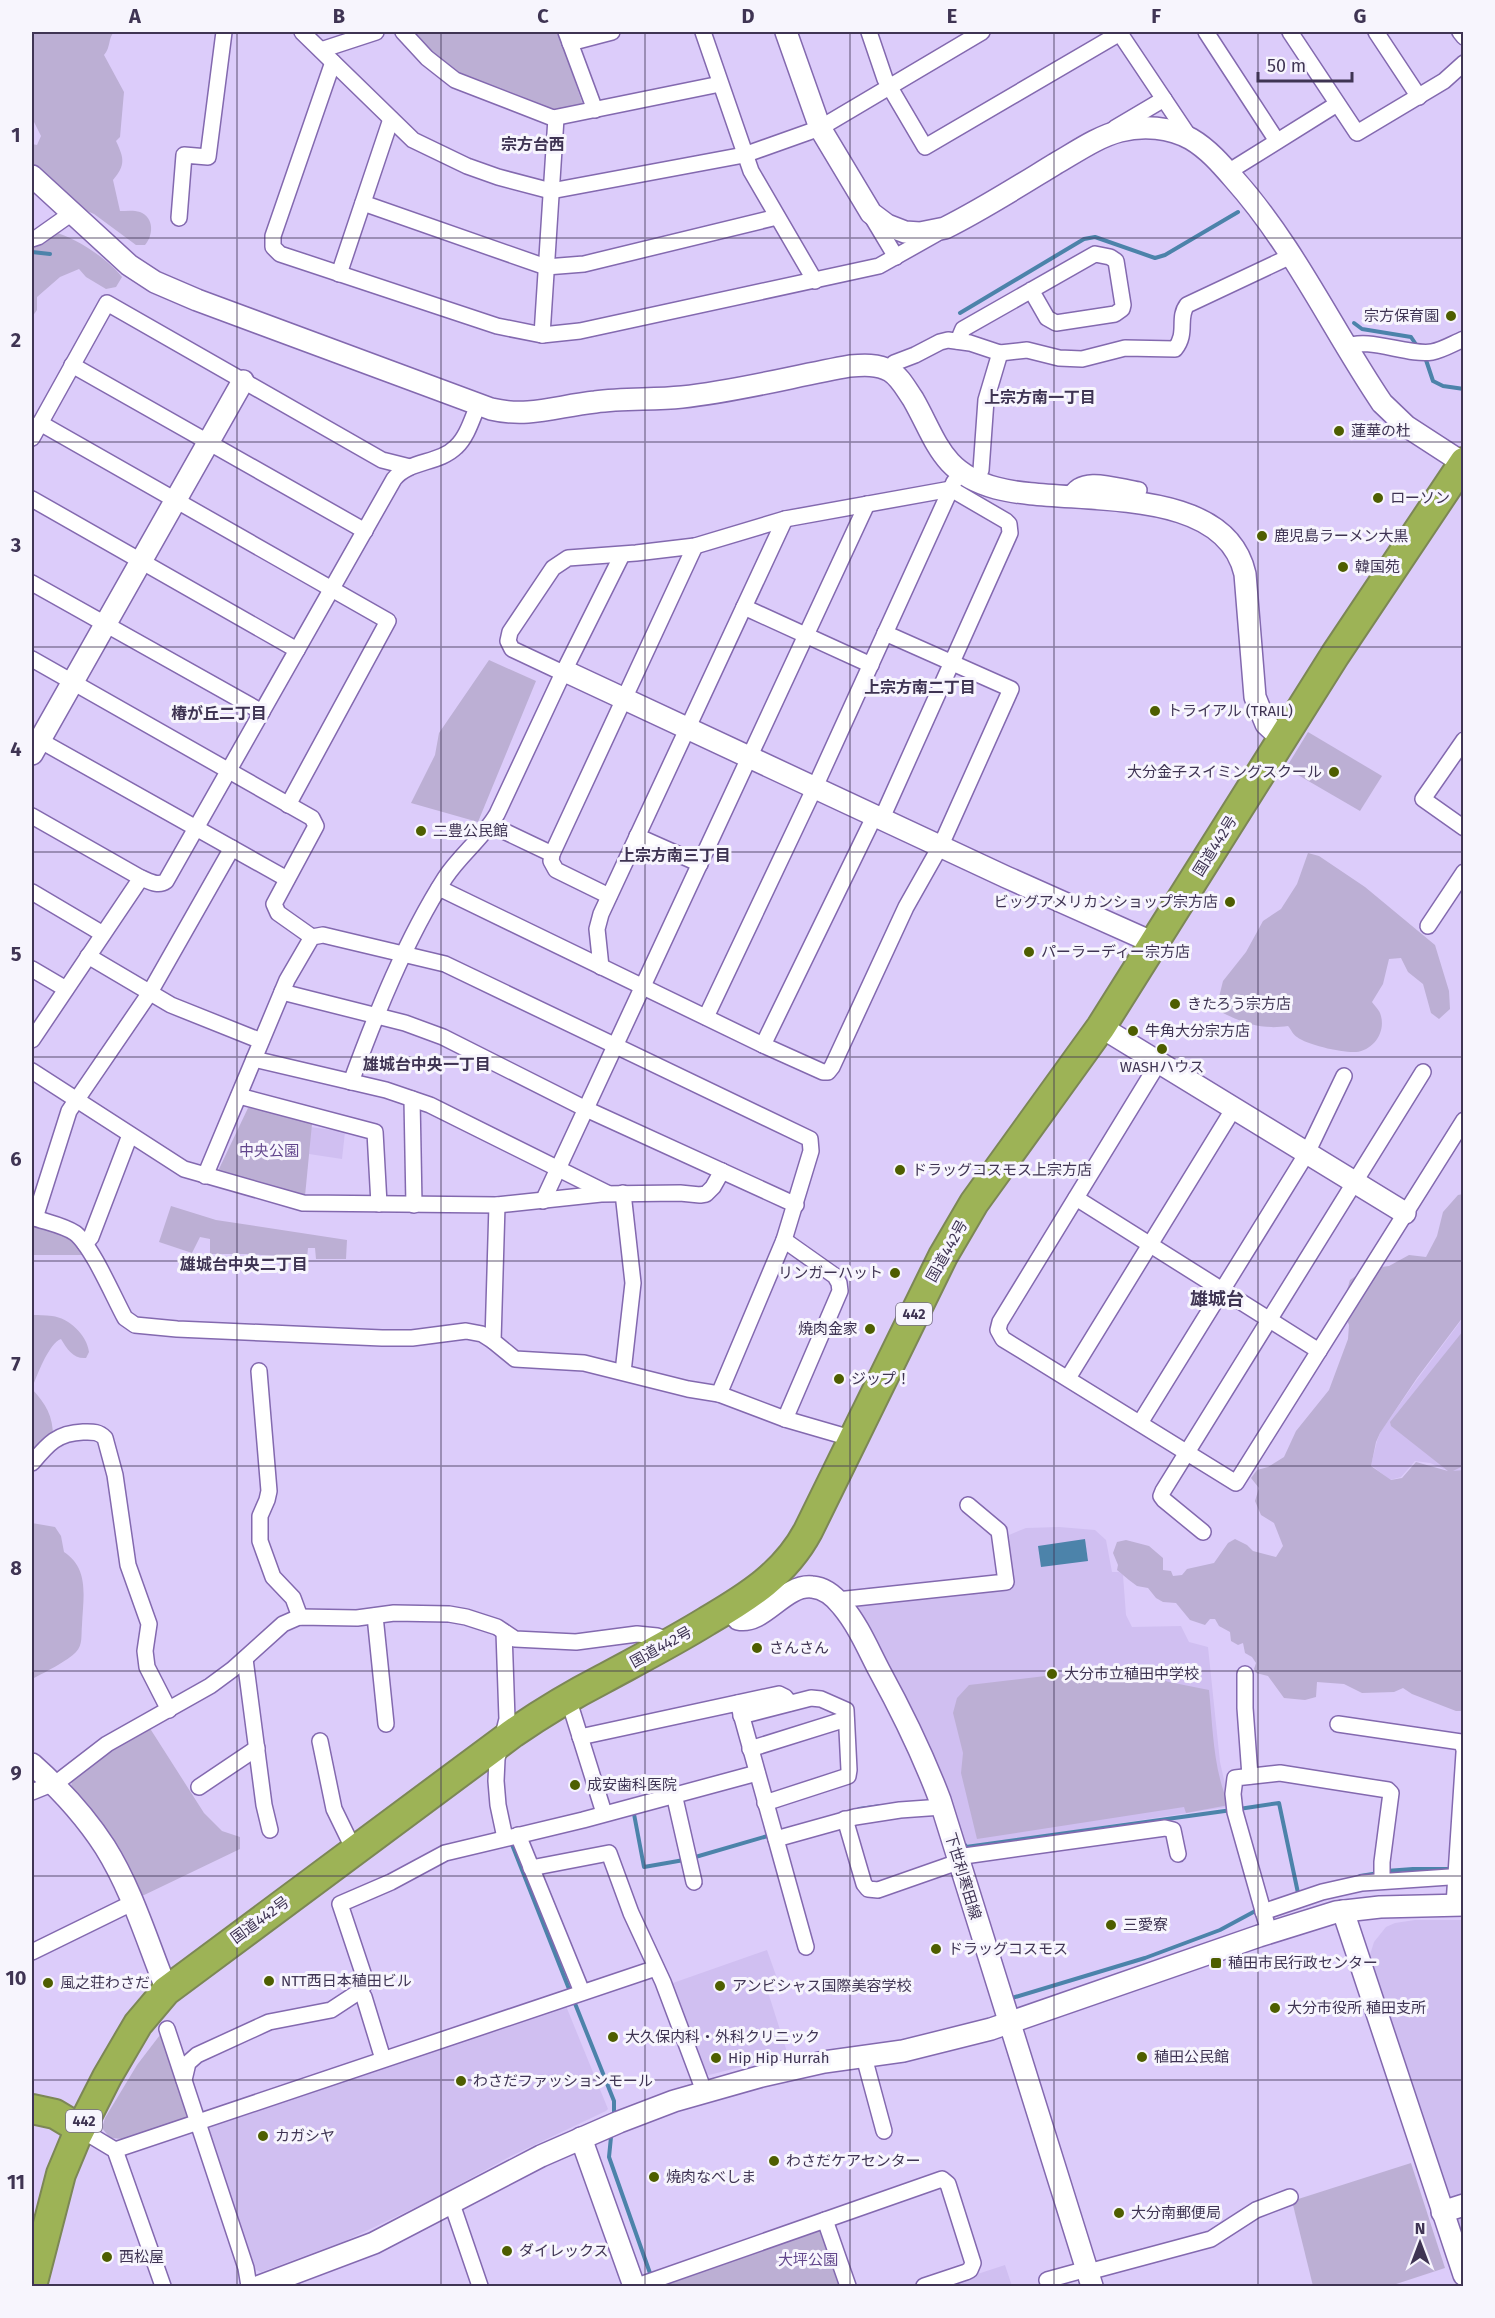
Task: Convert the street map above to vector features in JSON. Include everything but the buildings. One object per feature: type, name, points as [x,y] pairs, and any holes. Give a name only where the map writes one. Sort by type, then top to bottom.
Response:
[{"type":"highway","name":"国道442号","points":[[32,2222],[48,2169],[74,2124],[107,2077],[138,2024],[174,1983],[501,1742],[568,1698],[672,1642],[730,1607],[766,1583],[791,1558],[803,1540],[918,1305],[958,1229],[974,1203],[1101,1027],[1282,739],[1463,463]]},
{"type":"highway","name":"442","points":[[32,2109],[55,2114],[74,2124]]},
{"type":"highway","name":"国道442号","points":[[32,2286],[74,2124]]},
{"type":"street","points":[[179,218],[184,155],[208,157],[224,32]]},
{"type":"street","points":[[302,32],[413,140],[457,162],[498,177],[551,191],[744,155],[820,128],[982,32]]},
{"type":"street","points":[[321,50],[376,32]]},
{"type":"street","points":[[403,32],[440,69],[460,83],[556,118],[720,84]]},
{"type":"street","points":[[595,111],[568,37],[612,32]]},
{"type":"street","points":[[703,32],[750,171],[814,280]]},
{"type":"street","points":[[786,32],[820,128],[896,257]]},
{"type":"street","points":[[868,32],[882,73],[925,147],[1120,32],[1190,138],[1211,154],[1261,211],[1389,412],[1412,431],[1463,463]]},
{"type":"street","points":[[1206,32],[1277,141]]},
{"type":"street","points":[[1290,32],[1357,133],[1444,81],[1464,63]]},
{"type":"street","points":[[1376,32],[1419,97]]},
{"type":"street","points":[[1460,32],[1464,37]]},
{"type":"street","points":[[333,62],[273,247],[280,254],[497,326],[542,335],[580,331],[879,266],[1164,99]]},
{"type":"street","points":[[1228,172],[1337,104]]},
{"type":"street","points":[[542,335],[556,118]]},
{"type":"street","points":[[339,274],[391,119]]},
{"type":"street","points":[[1085,146],[1114,133],[1138,129],[1162,129],[1190,138]]},
{"type":"street","points":[[32,176],[129,265],[166,287],[478,405],[504,412],[531,413],[598,401],[665,398],[733,390],[850,366],[870,365],[890,371],[906,388],[939,450],[962,480],[1006,521],[1010,529],[952,662],[879,817],[763,1045]]},
{"type":"street","points":[[857,192],[872,213],[887,225],[898,230],[931,231],[962,219]]},
{"type":"street","points":[[363,203],[546,267],[584,264],[777,217]]},
{"type":"street","points":[[32,239],[72,213]]},
{"type":"street","points":[[958,341],[963,329],[1092,254],[1097,253],[1116,261],[1123,307],[1115,314],[1056,323],[1047,318],[1031,290]]},
{"type":"street","points":[[890,371],[894,363],[940,342],[958,341],[1000,353],[1027,350],[1059,358],[1082,359],[1095,358],[1125,348],[1175,349],[1182,340],[1183,311],[1186,305],[1291,256]]},
{"type":"street","points":[[32,438],[106,303],[382,460],[410,467]]},
{"type":"street","points":[[1346,347],[1359,344],[1432,352],[1464,339]]},
{"type":"street","points":[[1000,353],[986,400],[981,470],[962,480],[867,504],[785,519],[695,546],[562,560],[553,568],[510,632],[508,641],[512,649],[563,673],[569,673],[1154,943]]},
{"type":"street","points":[[72,365],[365,531]]},
{"type":"street","points":[[243,381],[72,682],[34,743],[196,828],[287,879]]},
{"type":"street","points":[[32,816],[141,878],[155,884],[162,884],[166,881],[394,479],[410,467],[456,448],[463,439],[478,405]]},
{"type":"street","points":[[40,423],[388,621],[288,805]]},
{"type":"street","points":[[962,480],[1024,494],[1141,503],[1208,522],[1226,537],[1240,557],[1245,574],[1257,702],[1268,727],[1282,739]]},
{"type":"street","points":[[706,1017],[885,633],[962,480]]},
{"type":"street","points":[[1070,496],[1074,488],[1086,483],[1139,490]]},
{"type":"street","points":[[32,499],[297,650]]},
{"type":"street","points":[[543,1201],[867,504]]},
{"type":"street","points":[[601,967],[598,922],[785,519]]},
{"type":"street","points":[[609,896],[556,870],[551,861],[552,854],[695,546]]},
{"type":"street","points":[[351,1082],[376,1016],[405,954],[439,888],[454,866],[491,825],[622,555]]},
{"type":"street","points":[[32,583],[262,712]]},
{"type":"street","points":[[744,607],[871,665]]},
{"type":"street","points":[[439,888],[763,1045],[823,1072],[828,1072],[906,907],[941,845],[1011,689],[885,633]]},
{"type":"street","points":[[32,659],[312,818],[316,826],[274,904],[278,913],[312,937],[323,935],[445,964],[810,1139],[811,1151],[784,1240],[718,1394]]},
{"type":"street","points":[[1464,740],[1423,799],[1464,828]]},
{"type":"street","points":[[491,825],[552,854]]},
{"type":"street","points":[[637,836],[700,864]]},
{"type":"street","points":[[232,848],[149,994],[66,1117],[33,1217],[72,1231],[85,1244],[125,1318],[133,1324],[177,1329],[397,1338],[466,1331],[482,1334],[515,1359],[576,1362],[718,1394],[785,1419],[854,1439]]},
{"type":"street","points":[[1428,926],[1464,872]]},
{"type":"street","points":[[32,1040],[141,878]]},
{"type":"street","points":[[32,892],[103,934]]},
{"type":"street","points":[[205,1176],[282,992],[312,937]]},
{"type":"street","points":[[88,956],[149,994],[261,1041]]},
{"type":"street","points":[[32,969],[66,989]]},
{"type":"street","points":[[282,992],[405,1023],[443,1037],[586,1109],[796,1205]]},
{"type":"street","points":[[1101,1027],[1405,1213]]},
{"type":"street","points":[[254,1059],[351,1082],[430,1105],[607,1193]]},
{"type":"street","points":[[1159,1062],[1000,1323],[998,1330],[1003,1338],[1236,1483],[1464,1120]]},
{"type":"street","points":[[32,1071],[179,1166],[205,1176],[303,1203],[497,1205],[607,1193],[706,1194],[722,1171]]},
{"type":"street","points":[[1203,1532],[1161,1496],[1186,1452],[1423,1072]]},
{"type":"street","points":[[1140,1423],[1307,1153],[1344,1076]]},
{"type":"street","points":[[238,1096],[375,1132],[379,1204]]},
{"type":"street","points":[[412,1099],[414,1204]]},
{"type":"street","points":[[1068,1378],[1234,1108]]},
{"type":"street","points":[[85,1244],[92,1237],[130,1135]]},
{"type":"street","points":[[623,1193],[633,1283],[623,1372]]},
{"type":"street","points":[[1076,1198],[1319,1351]]},
{"type":"street","points":[[493,1341],[497,1205]]},
{"type":"street","points":[[784,1240],[835,1276],[840,1291],[785,1419]]},
{"type":"street","points":[[260,1371],[269,1491],[260,1516],[260,1541],[273,1577],[293,1598],[300,1617]]},
{"type":"street","points":[[32,1463],[45,1448],[64,1434],[95,1432],[105,1438],[115,1475],[128,1565],[149,1621],[145,1651],[147,1667],[169,1710]]},
{"type":"street","points":[[730,1607],[738,1618],[747,1620],[794,1590],[806,1587],[819,1588],[837,1600],[1006,1582],[999,1531],[968,1505]]},
{"type":"street","name":"下世利寒田線","points":[[837,1600],[863,1639],[887,1685],[923,1757],[942,1807],[1008,2024],[1089,2276]]},
{"type":"street","points":[[32,1792],[53,1784],[107,1744],[217,1682],[286,1621],[300,1617],[332,1619],[402,1613],[458,1615],[497,1627],[515,1639],[586,1642],[637,1634],[657,1636],[672,1642]]},
{"type":"street","points":[[375,1616],[386,1724]]},
{"type":"street","points":[[504,1632],[507,1709],[496,1767],[496,1791],[512,1837],[531,1868],[582,1992]]},
{"type":"street","points":[[245,1659],[264,1805],[270,1830]]},
{"type":"street","points":[[1245,1674],[1250,1776]]},
{"type":"street","points":[[568,1698],[604,1813]]},
{"type":"street","points":[[580,1737],[811,1698],[846,1708],[848,1776],[765,1803]]},
{"type":"street","points":[[739,1710],[806,1947]]},
{"type":"street","points":[[750,1749],[846,1719]]},
{"type":"street","points":[[260,2286],[365,2247],[541,2156],[658,2106],[704,2091],[824,2062],[917,2048],[1008,2024],[1269,1932],[1343,1911],[1380,1906],[1459,1905],[1458,1873],[1464,1751],[1461,1742],[1338,1724]]},
{"type":"street","points":[[320,1741],[334,1809],[354,1850]]},
{"type":"street","points":[[199,1787],[257,1748]]},
{"type":"street","points":[[32,1764],[53,1784],[100,1840],[174,1983]]},
{"type":"street","points":[[184,2080],[188,2063],[197,2055],[269,2022],[327,2012],[360,1991],[364,1985],[364,1976],[340,1904],[391,1882],[439,1855],[757,1773]]},
{"type":"street","points":[[1269,1932],[1235,1810],[1234,1779],[1280,1773],[1390,1791],[1382,1881]]},
{"type":"street","points":[[674,1794],[694,1882]]},
{"type":"street","points":[[776,1839],[845,1819],[900,1810],[942,1807]]},
{"type":"street","points":[[845,1819],[864,1884],[868,1889],[878,1890],[958,1860],[1165,1828],[1173,1830],[1178,1854]]},
{"type":"street","points":[[531,1868],[609,1853],[631,1913],[656,1968],[704,2091]]},
{"type":"street","points":[[1263,1912],[1342,1887],[1458,1873]]},
{"type":"street","points":[[32,1952],[132,1903]]},
{"type":"street","points":[[1343,1911],[1450,2216],[1464,2275]]},
{"type":"street","points":[[115,2150],[656,1968]]},
{"type":"street","points":[[360,1991],[364,1997],[383,2059]]},
{"type":"street","points":[[167,2029],[246,2268],[249,2286]]},
{"type":"street","points":[[864,2057],[884,2131]]},
{"type":"street","points":[[74,2124],[115,2150],[163,2286]]},
{"type":"street","points":[[581,2138],[638,2286],[939,2179],[948,2184],[973,2263],[970,2270],[966,2272],[924,2286]]},
{"type":"street","points":[[1049,2286],[1047,2280],[1089,2276],[1202,2242],[1256,2210],[1290,2197]]},
{"type":"street","points":[[452,2204],[480,2286]]},
{"type":"street","points":[[1450,2216],[1464,2205]]},
{"type":"street","points":[[825,2220],[848,2286]]},
{"type":"shaded area","points":[[311,1127],[345,1132],[342,1159],[309,1154]]},
{"type":"shaded area","points":[[1463,1318],[1463,1470],[1451,1472],[1430,1463],[1415,1461],[1401,1477],[1390,1480],[1371,1465],[1381,1431]]},
{"type":"shaded area","name":"大分市立稙田中学校","points":[[1059,1527],[1095,1530],[1106,1540],[1112,1572],[1119,1572],[1123,1575],[1126,1615],[1132,1627],[1181,1626],[1189,1642],[1208,1647],[1220,1762],[1229,1802],[1227,1807],[964,1847],[855,1601],[1013,1585],[1009,1535],[1026,1528]]},
{"type":"shaded area","points":[[1415,1920],[1463,1920],[1463,2241],[1369,1958],[1374,1942],[1386,1927]]},
{"type":"shaded area","points":[[767,1950],[779,1984],[767,1989],[788,2055],[709,2075],[705,2073],[670,1984]]},
{"type":"shaded area","points":[[566,2006],[608,2109],[606,2111],[511,2156],[433,2199],[345,2241],[261,2272],[254,2269],[208,2131],[209,2125]]},
{"type":"shaded area","points":[[1005,2265],[1012,2286],[941,2286]]},
{"type":"green space","points":[[32,32],[114,32],[104,55],[124,92],[120,137],[116,141],[121,152],[122,166],[113,180],[120,211],[138,211],[148,218],[151,232],[145,245],[136,245],[94,214],[71,204],[32,164],[32,144],[37,145],[41,136],[32,118]]},
{"type":"green space","points":[[408,32],[558,32],[583,105],[554,112],[464,81]]},
{"type":"green space","points":[[53,232],[71,238],[90,250],[109,263],[122,277],[116,287],[106,289],[86,277],[79,269],[60,277],[37,297],[37,310],[32,317],[32,244]]},
{"type":"green space","points":[[489,660],[536,681],[478,822],[411,803],[435,755],[439,733]]},
{"type":"green space","name":"大分金子スイミングスクール","points":[[1308,732],[1382,776],[1360,811],[1286,768]]},
{"type":"green space","points":[[1308,853],[1319,856],[1365,887],[1435,945],[1449,991],[1450,1009],[1439,1019],[1431,1013],[1423,984],[1408,972],[1401,958],[1389,959],[1383,984],[1372,1002],[1382,1020],[1380,1033],[1368,1048],[1356,1052],[1317,1046],[1296,1036],[1288,1026],[1269,1027],[1252,1024],[1219,1011],[1219,997],[1223,981],[1246,952],[1263,921],[1281,909],[1297,884]]},
{"type":"green space","name":"中央公園","points":[[248,1108],[312,1124],[305,1196],[218,1171]]},
{"type":"green space","points":[[1463,1194],[1463,1317],[1417,1378],[1380,1433],[1371,1466],[1391,1480],[1402,1478],[1416,1462],[1448,1471],[1391,1426],[1390,1422],[1463,1331],[1463,1466],[1453,1471],[1463,1470],[1463,1711],[1456,1711],[1412,1694],[1403,1688],[1394,1692],[1362,1693],[1344,1684],[1317,1682],[1316,1697],[1305,1700],[1284,1698],[1268,1676],[1256,1673],[1254,1669],[1256,1663],[1245,1653],[1243,1643],[1238,1645],[1231,1641],[1230,1632],[1219,1626],[1215,1619],[1210,1619],[1205,1625],[1190,1620],[1176,1603],[1163,1602],[1156,1598],[1148,1588],[1137,1586],[1117,1570],[1118,1565],[1113,1553],[1117,1542],[1126,1540],[1149,1546],[1163,1558],[1163,1570],[1171,1571],[1173,1576],[1182,1575],[1187,1569],[1214,1563],[1228,1543],[1235,1539],[1253,1551],[1276,1557],[1283,1546],[1274,1523],[1261,1515],[1255,1501],[1259,1488],[1251,1478],[1257,1470],[1268,1467],[1284,1457],[1296,1431],[1329,1390],[1348,1339],[1349,1325],[1342,1307],[1350,1280],[1366,1269],[1389,1266],[1409,1255],[1426,1257],[1437,1236],[1443,1212],[1458,1195]]},
{"type":"green space","points":[[171,1206],[216,1220],[347,1240],[346,1259],[316,1259],[315,1248],[308,1248],[307,1258],[210,1254],[210,1239],[200,1237],[192,1253],[159,1242]]},
{"type":"green space","points":[[32,1225],[75,1240],[85,1255],[32,1255]]},
{"type":"green space","points":[[32,1315],[47,1315],[65,1320],[85,1339],[89,1352],[86,1358],[77,1357],[68,1350],[61,1339],[56,1342],[44,1361],[32,1389]]},
{"type":"green space","points":[[32,1389],[48,1411],[53,1437],[32,1461]]},
{"type":"green space","points":[[32,1523],[55,1527],[61,1536],[64,1552],[78,1567],[84,1595],[80,1646],[62,1663],[32,1679]]},
{"type":"green space","points":[[1121,1667],[1169,1682],[1209,1690],[1217,1763],[1229,1805],[1186,1813],[1184,1807],[977,1839],[961,1773],[963,1753],[953,1713],[957,1698],[969,1685]]},
{"type":"green space","points":[[147,1728],[151,1730],[204,1813],[222,1831],[240,1837],[240,1849],[140,1897],[108,1833],[71,1788],[72,1779],[104,1750]]},
{"type":"green space","points":[[163,2031],[189,2109],[186,2118],[123,2139],[110,2138],[102,2128],[105,2118],[137,2065]]},
{"type":"green space","points":[[1411,2163],[1445,2268],[1390,2286],[1313,2286],[1292,2201]]},
{"type":"green space","name":"大坪公園","points":[[817,2229],[828,2234],[845,2286],[661,2286],[660,2284]]},
{"type":"water","points":[[1085,1539],[1088,1561],[1041,1567],[1038,1546]]},
{"type":"waterway","points":[[960,313],[1084,239],[1095,237],[1155,258],[1165,255],[1238,212]]},
{"type":"waterway","points":[[32,252],[50,254]]},
{"type":"waterway","points":[[1354,323],[1362,329],[1411,337],[1417,346]]},
{"type":"waterway","points":[[1425,357],[1433,381],[1443,386],[1464,389]]},
{"type":"waterway","points":[[1239,1809],[1279,1803],[1298,1893]]},
{"type":"waterway","points":[[859,1809],[881,1806]]},
{"type":"waterway","points":[[965,1845],[966,1847],[1232,1810]]},
{"type":"waterway","points":[[634,1814],[644,1867],[684,1860]]},
{"type":"waterway","points":[[692,1858],[771,1835]]},
{"type":"waterway","points":[[511,1842],[571,1994]]},
{"type":"waterway","points":[[1386,1871],[1454,1869]]},
{"type":"waterway","points":[[1360,1876],[1379,1873]]},
{"type":"waterway","points":[[1012,1998],[1145,1958],[1220,1930],[1259,1909]]},
{"type":"waterway","points":[[574,2001],[614,2101],[614,2112]]},
{"type":"waterway","points":[[611,2137],[609,2157],[651,2276]]},
{"type":"place","name":"宗方保育園","points":[[1451,316]]},
{"type":"place","name":"蓮華の杜","points":[[1339,431]]},
{"type":"place","name":"ローソン","points":[[1378,498]]},
{"type":"place","name":"鹿児島ラーメン大黒","points":[[1262,536]]},
{"type":"place","name":"韓国苑","points":[[1343,567]]},
{"type":"place","name":"トライアル (TRAIL)","points":[[1155,711]]},
{"type":"place","name":"大分金子スイミングスクール","points":[[1334,772]]},
{"type":"place","name":"二豊公民館","points":[[421,831]]},
{"type":"place","name":"ビッグアメリカンショップ宗方店","points":[[1230,902]]},
{"type":"place","name":"パーラーディー宗方店","points":[[1029,952]]},
{"type":"place","name":"きたろう宗方店","points":[[1175,1004]]},
{"type":"place","name":"牛角大分宗方店","points":[[1133,1031]]},
{"type":"place","name":"WASHハウス","points":[[1162,1049]]},
{"type":"place","name":"ドラッグコスモス上宗方店","points":[[900,1170]]},
{"type":"place","name":"リンガーハット","points":[[895,1273]]},
{"type":"place","name":"焼肉金家","points":[[870,1329]]},
{"type":"place","name":"ジップ！","points":[[839,1379]]},
{"type":"place","name":"さんさん","points":[[757,1648]]},
{"type":"place","name":"大分市立稙田中学校","points":[[1052,1674]]},
{"type":"place","name":"成安歯科医院","points":[[575,1785]]},
{"type":"place","name":"三愛寮","points":[[1111,1925]]},
{"type":"place","name":"ドラッグコスモス","points":[[936,1949]]},
{"type":"place","name":"稙田市民行政センター","points":[[1216,1963]]},
{"type":"place","name":"NTT西日本稙田ビル","points":[[269,1981]]},
{"type":"place","name":"風之荘わさだ","points":[[48,1983]]},
{"type":"place","name":"アンビシャス国際美容学校","points":[[720,1986]]},
{"type":"place","name":"大分市役所 稙田支所","points":[[1275,2008]]},
{"type":"place","name":"大久保内科・外科クリニック","points":[[613,2037]]},
{"type":"place","name":"稙田公民館","points":[[1142,2057]]},
{"type":"place","name":"Hip Hip Hurrah","points":[[716,2058]]},
{"type":"place","name":"わさだファッションモール","points":[[461,2081]]},
{"type":"place","name":"カガシヤ","points":[[263,2136]]},
{"type":"place","name":"わさだケアセンター","points":[[774,2161]]},
{"type":"place","name":"焼肉なべしま","points":[[654,2177]]},
{"type":"place","name":"大分南郵便局","points":[[1119,2213]]},
{"type":"place","name":"ダイレックス","points":[[507,2251]]},
{"type":"place","name":"西松屋","points":[[107,2257]]},
{"type":"district","name":"宗方台西","points":[[533,144]]},
{"type":"district","name":"上宗方南一丁目","points":[[1040,397]]},
{"type":"district","name":"上宗方南二丁目","points":[[920,687]]},
{"type":"district","name":"椿が丘二丁目","points":[[219,713]]},
{"type":"district","name":"上宗方南三丁目","points":[[675,855]]},
{"type":"district","name":"雄城台中央一丁目","points":[[427,1064]]},
{"type":"district","name":"雄城台中央二丁目","points":[[244,1264]]},
{"type":"district","name":"雄城台","points":[[1217,1299]]}]
